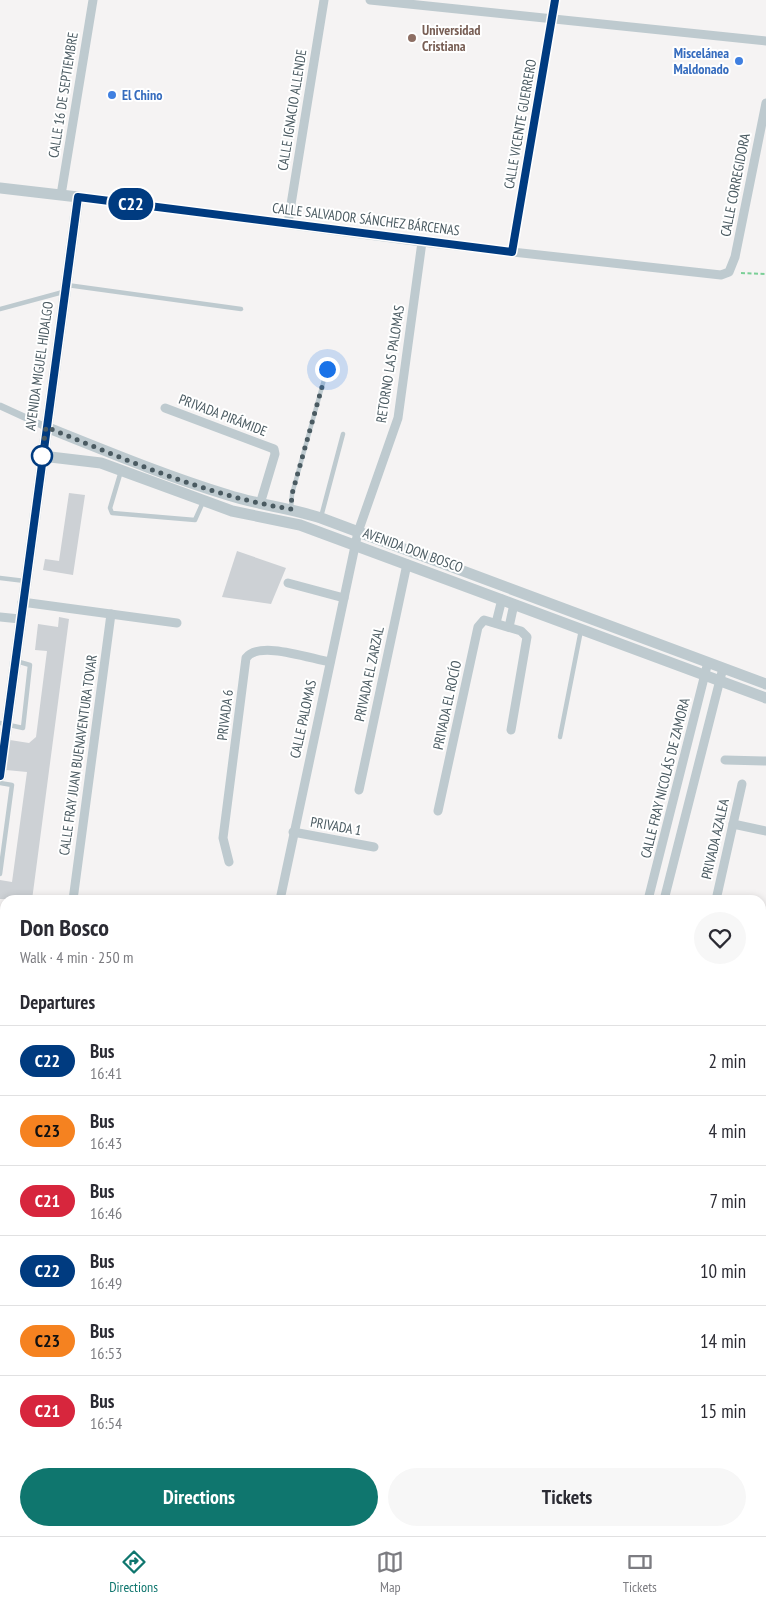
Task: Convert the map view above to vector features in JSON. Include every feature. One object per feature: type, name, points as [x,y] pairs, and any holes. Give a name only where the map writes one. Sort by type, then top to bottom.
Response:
[{"type":"street","name":"CALLE 16 DE SEPTIEMBRE","points":[[61,195],[93,0]]},
{"type":"street","name":"CALLE IGNACIO ALLENDE","points":[[288,223],[324,0]]},
{"type":"street","points":[[370,0],[552,17],[766,41]]},
{"type":"street","name":"CALLE VICENTE GUERRERO","points":[[512,252],[555,0]]},
{"type":"street","name":"CALLE CORREGIDORA","points":[[729,272],[735,257],[766,103]]},
{"type":"street","name":"CALLE SALVADOR SÁNCHEZ BÁRCENAS","points":[[0,188],[288,223],[422,242],[714,276],[729,272]]},
{"type":"street","name":"AVENIDA MIGUEL HIDALGO","points":[[0,776],[3,724],[15,661],[78,197]]},
{"type":"street","name":"RETORNO LAS PALOMAS","points":[[355,545],[398,418],[422,242]]},
{"type":"street","points":[[0,406],[46,427]]},
{"type":"street","name":"PRIVADA PIRÁMIDE","points":[[165,408],[274,449],[275,454],[260,504]]},
{"type":"street","name":"AVENIDA DON BOSCO","points":[[46,427],[178,479],[260,504],[291,509],[321,518],[708,662],[722,674],[766,698]]},
{"type":"street","name":"AVENIDA DON BOSCO","points":[[42,456],[77,459],[122,470],[232,511],[300,525],[706,675],[722,674],[766,684]]},
{"type":"street","name":"CALLE PALOMAS","points":[[281,895],[355,545]]},
{"type":"street","name":"PRIVADA EL ZARZAL","points":[[358,790],[407,564]]},
{"type":"street","points":[[288,582],[344,598]]},
{"type":"street","points":[[502,599],[496,622],[525,634],[527,641],[511,730]]},
{"type":"street","points":[[22,602],[177,623]]},
{"type":"street","points":[[509,627],[514,604]]},
{"type":"street","name":"CALLE FRAY JUAN BUENAVENTURA TOVAR","points":[[74,895],[111,614]]},
{"type":"street","points":[[0,617],[20,619]]},
{"type":"street","name":"PRIVADA EL ROCÍO","points":[[438,811],[478,627],[484,620],[496,622]]},
{"type":"street","name":"PRIVADA 6","points":[[229,862],[223,838],[246,658],[249,654],[266,649],[330,662]]},
{"type":"street","name":"CALLE FRAY NICOLÁS DE ZAMORA","points":[[649,895],[708,662]]},
{"type":"street","points":[[665,895],[722,674]]},
{"type":"street","points":[[725,760],[766,762]]},
{"type":"street","name":"PRIVADA AZALEA","points":[[717,895],[742,784]]},
{"type":"street","points":[[733,824],[766,832]]},
{"type":"street","name":"PRIVADA 1","points":[[293,832],[374,847]]},
{"type":"lane","points":[[0,308],[65,288],[240,309]]},
{"type":"lane","points":[[291,509],[292,494],[327,369]]},
{"type":"lane","points":[[321,518],[343,434]]},
{"type":"lane","points":[[122,470],[110,508],[112,513],[195,520],[204,501]]},
{"type":"lane","points":[[0,578],[25,581]]},
{"type":"lane","points":[[560,738],[582,629]]},
{"type":"lane","points":[[3,724],[22,728],[30,665],[15,661]]},
{"type":"lane","points":[[0,783],[12,785],[0,874]]},
{"type":"path","points":[[729,272],[766,274]]},
{"type":"building","points":[[69,493],[85,495],[73,575],[43,570],[45,559],[59,561]]},
{"type":"building","points":[[237,551],[286,568],[271,604],[222,597]]},
{"type":"building","points":[[59,617],[69,619],[33,895],[0,895],[0,880],[12,882],[27,772],[6,770],[10,740],[29,743],[36,737],[47,651],[35,650],[38,624],[58,627]]},
{"type":"bus line","name":"C22","points":[[0,776],[78,197],[512,252],[555,0]]},
{"type":"place","name":"Universidad Cristiana","points":[[412,38]]},
{"type":"place","name":"Miscelánea Maldonado","points":[[739,61]]},
{"type":"place","name":"El Chino","points":[[112,95]]},
{"type":"route","points":[[42,456],[46,427],[178,479],[260,504],[291,509],[292,494],[327,369]]}]
